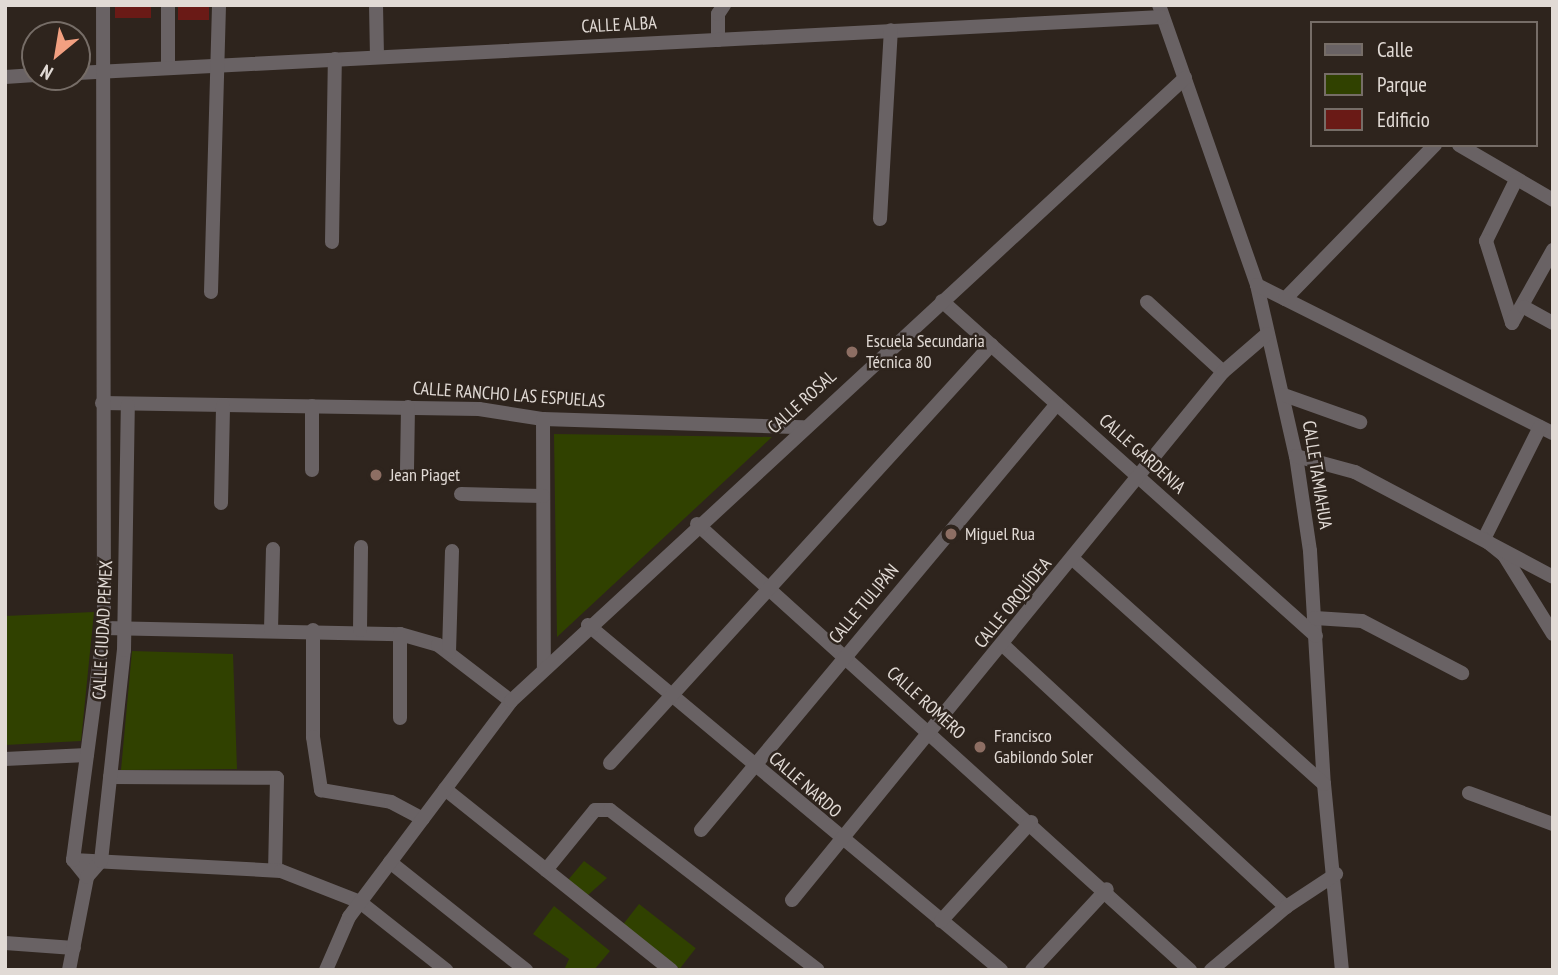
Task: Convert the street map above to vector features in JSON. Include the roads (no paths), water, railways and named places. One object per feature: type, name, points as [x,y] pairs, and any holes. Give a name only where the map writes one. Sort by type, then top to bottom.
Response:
[{"type":"street","name":"CALLE CIUDAD PEMEX","points":[[73,860],[104,628],[103,5]]},
{"type":"street","points":[[168,5],[168,68]]},
{"type":"street","points":[[211,292],[215,66],[219,5]]},
{"type":"street","points":[[376,5],[377,57]]},
{"type":"street","points":[[717,8],[718,40]]},
{"type":"street","name":"CALLE ALBA","points":[[91,72],[718,40],[1161,11]]},
{"type":"street","name":"CALLE TAMIAHUA","points":[[1161,11],[1257,285],[1296,456],[1315,618],[1324,784],[1336,874],[1342,970]]},
{"type":"street","points":[[880,219],[891,30]]},
{"type":"street","points":[[332,242],[335,60]]},
{"type":"street","name":"CALLE ROSAL","points":[[326,970],[339,933],[360,902],[511,701],[697,524],[1185,78]]},
{"type":"street","points":[[1285,299],[1433,147]]},
{"type":"street","points":[[1462,147],[1553,200]]},
{"type":"street","points":[[1517,180],[1486,241],[1514,323],[1553,250]]},
{"type":"street","points":[[1257,285],[1547,430],[1484,539]]},
{"type":"street","name":"CALLE GARDENIA","points":[[942,301],[1316,636]]},
{"type":"street","points":[[1147,302],[1223,372]]},
{"type":"street","points":[[1524,307],[1553,323]]},
{"type":"street","name":"CALLE ORQUÍDEA","points":[[792,900],[932,733],[1223,372],[1268,334]]},
{"type":"street","points":[[610,763],[991,345]]},
{"type":"street","points":[[1284,395],[1360,422]]},
{"type":"street","points":[[102,403],[128,405]]},
{"type":"street","name":"CALLE TULIPÁN","points":[[701,830],[1056,404]]},
{"type":"street","name":"CALLE CIUDAD PEMEX","points":[[101,861],[126,629],[128,405]]},
{"type":"street","name":"CALLE RANCHO LAS ESPUELAS","points":[[128,405],[408,407],[492,410],[544,419],[803,428]]},
{"type":"street","points":[[222,503],[223,406]]},
{"type":"street","points":[[312,470],[313,406]]},
{"type":"street","points":[[407,470],[408,407]]},
{"type":"street","points":[[544,419],[544,669]]},
{"type":"street","points":[[1296,456],[1355,472],[1553,577]]},
{"type":"street","points":[[461,494],[543,496]]},
{"type":"street","name":"CALLE ROMERO","points":[[697,524],[1107,889],[1190,970]]},
{"type":"street","points":[[1484,539],[1504,555],[1553,634]]},
{"type":"street","points":[[360,630],[361,547]]},
{"type":"street","points":[[271,629],[273,549]]},
{"type":"street","points":[[449,653],[452,551]]},
{"type":"street","points":[[1073,559],[1324,784]]},
{"type":"street","points":[[1315,618],[1362,621],[1462,673]]},
{"type":"street","name":"CALLE NARDO","points":[[588,625],[842,842],[1001,970]]},
{"type":"street","points":[[104,628],[360,630],[400,634],[449,653],[511,701]]},
{"type":"street","points":[[313,630],[313,737],[324,793],[391,802],[423,819]]},
{"type":"street","points":[[400,634],[400,718]]},
{"type":"street","points":[[1003,645],[1286,907]]},
{"type":"street","points":[[5,759],[87,755]]},
{"type":"street","points":[[110,777],[277,778],[275,870]]},
{"type":"street","points":[[444,789],[671,970]]},
{"type":"street","points":[[1469,793],[1553,824]]},
{"type":"street","points":[[546,870],[595,810],[610,810],[818,970]]},
{"type":"street","points":[[941,921],[1031,821]]},
{"type":"street","points":[[73,860],[275,870],[360,902],[446,970]]},
{"type":"street","points":[[73,860],[87,877]]},
{"type":"street","points":[[69,970],[87,877],[101,861]]},
{"type":"street","points":[[390,862],[526,970]]},
{"type":"street","points":[[1211,970],[1286,907],[1336,874]]},
{"type":"street","points":[[1032,970],[1107,889]]},
{"type":"street","points":[[5,943],[74,948]]},
{"type":"place","name":"Escuela Secundaria Técnica 80","points":[[852,352]]},
{"type":"place","name":"Jean Piaget","points":[[376,475]]},
{"type":"place","name":"Miguel Rua","points":[[951,534]]},
{"type":"place","name":"Francisco Gabilondo Soler","points":[[980,747]]}]
